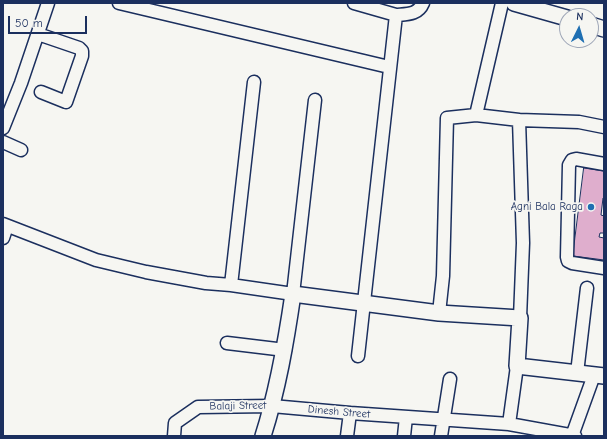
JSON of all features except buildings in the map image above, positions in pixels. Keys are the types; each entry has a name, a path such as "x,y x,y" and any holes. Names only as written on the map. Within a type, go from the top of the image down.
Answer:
{"street":[{"path":"119,3 390,67"},
{"path":"354,3 396,15 412,14 421,8 423,3"},
{"path":"476,115 502,3"},
{"path":"514,3 559,16"},
{"path":"3,128 38,34 43,5"},
{"path":"358,356 396,15"},
{"path":"38,34 79,48 82,51 66,102 41,92"},
{"path":"231,285 254,82"},
{"path":"263,436 272,406 285,350 293,294 315,100"},
{"path":"439,313 443,276 447,118 476,115 519,120 579,122 604,127"},
{"path":"509,424 517,366 523,243 519,120"},
{"path":"3,142 21,150"},
{"path":"604,164 576,159 572,160 569,165 567,257 568,261 572,263 604,268"},
{"path":"3,238 5,225 96,260 146,272 206,283 231,285 439,313 520,318"},
{"path":"577,374 587,288"},
{"path":"227,343 285,350"},
{"path":"517,366 577,374 599,375 573,436"},
{"path":"441,436 450,379"},
{"name":"Dinesh Street","path":"272,406 509,424 573,436"},
{"name":"Balaji Street","path":"174,436 174,423 198,407 272,406"},
{"path":"347,436 350,413"},
{"path":"404,436 406,417"}],"place":[{"name":"Agni Bala Raga","path":"591,207"}]}
